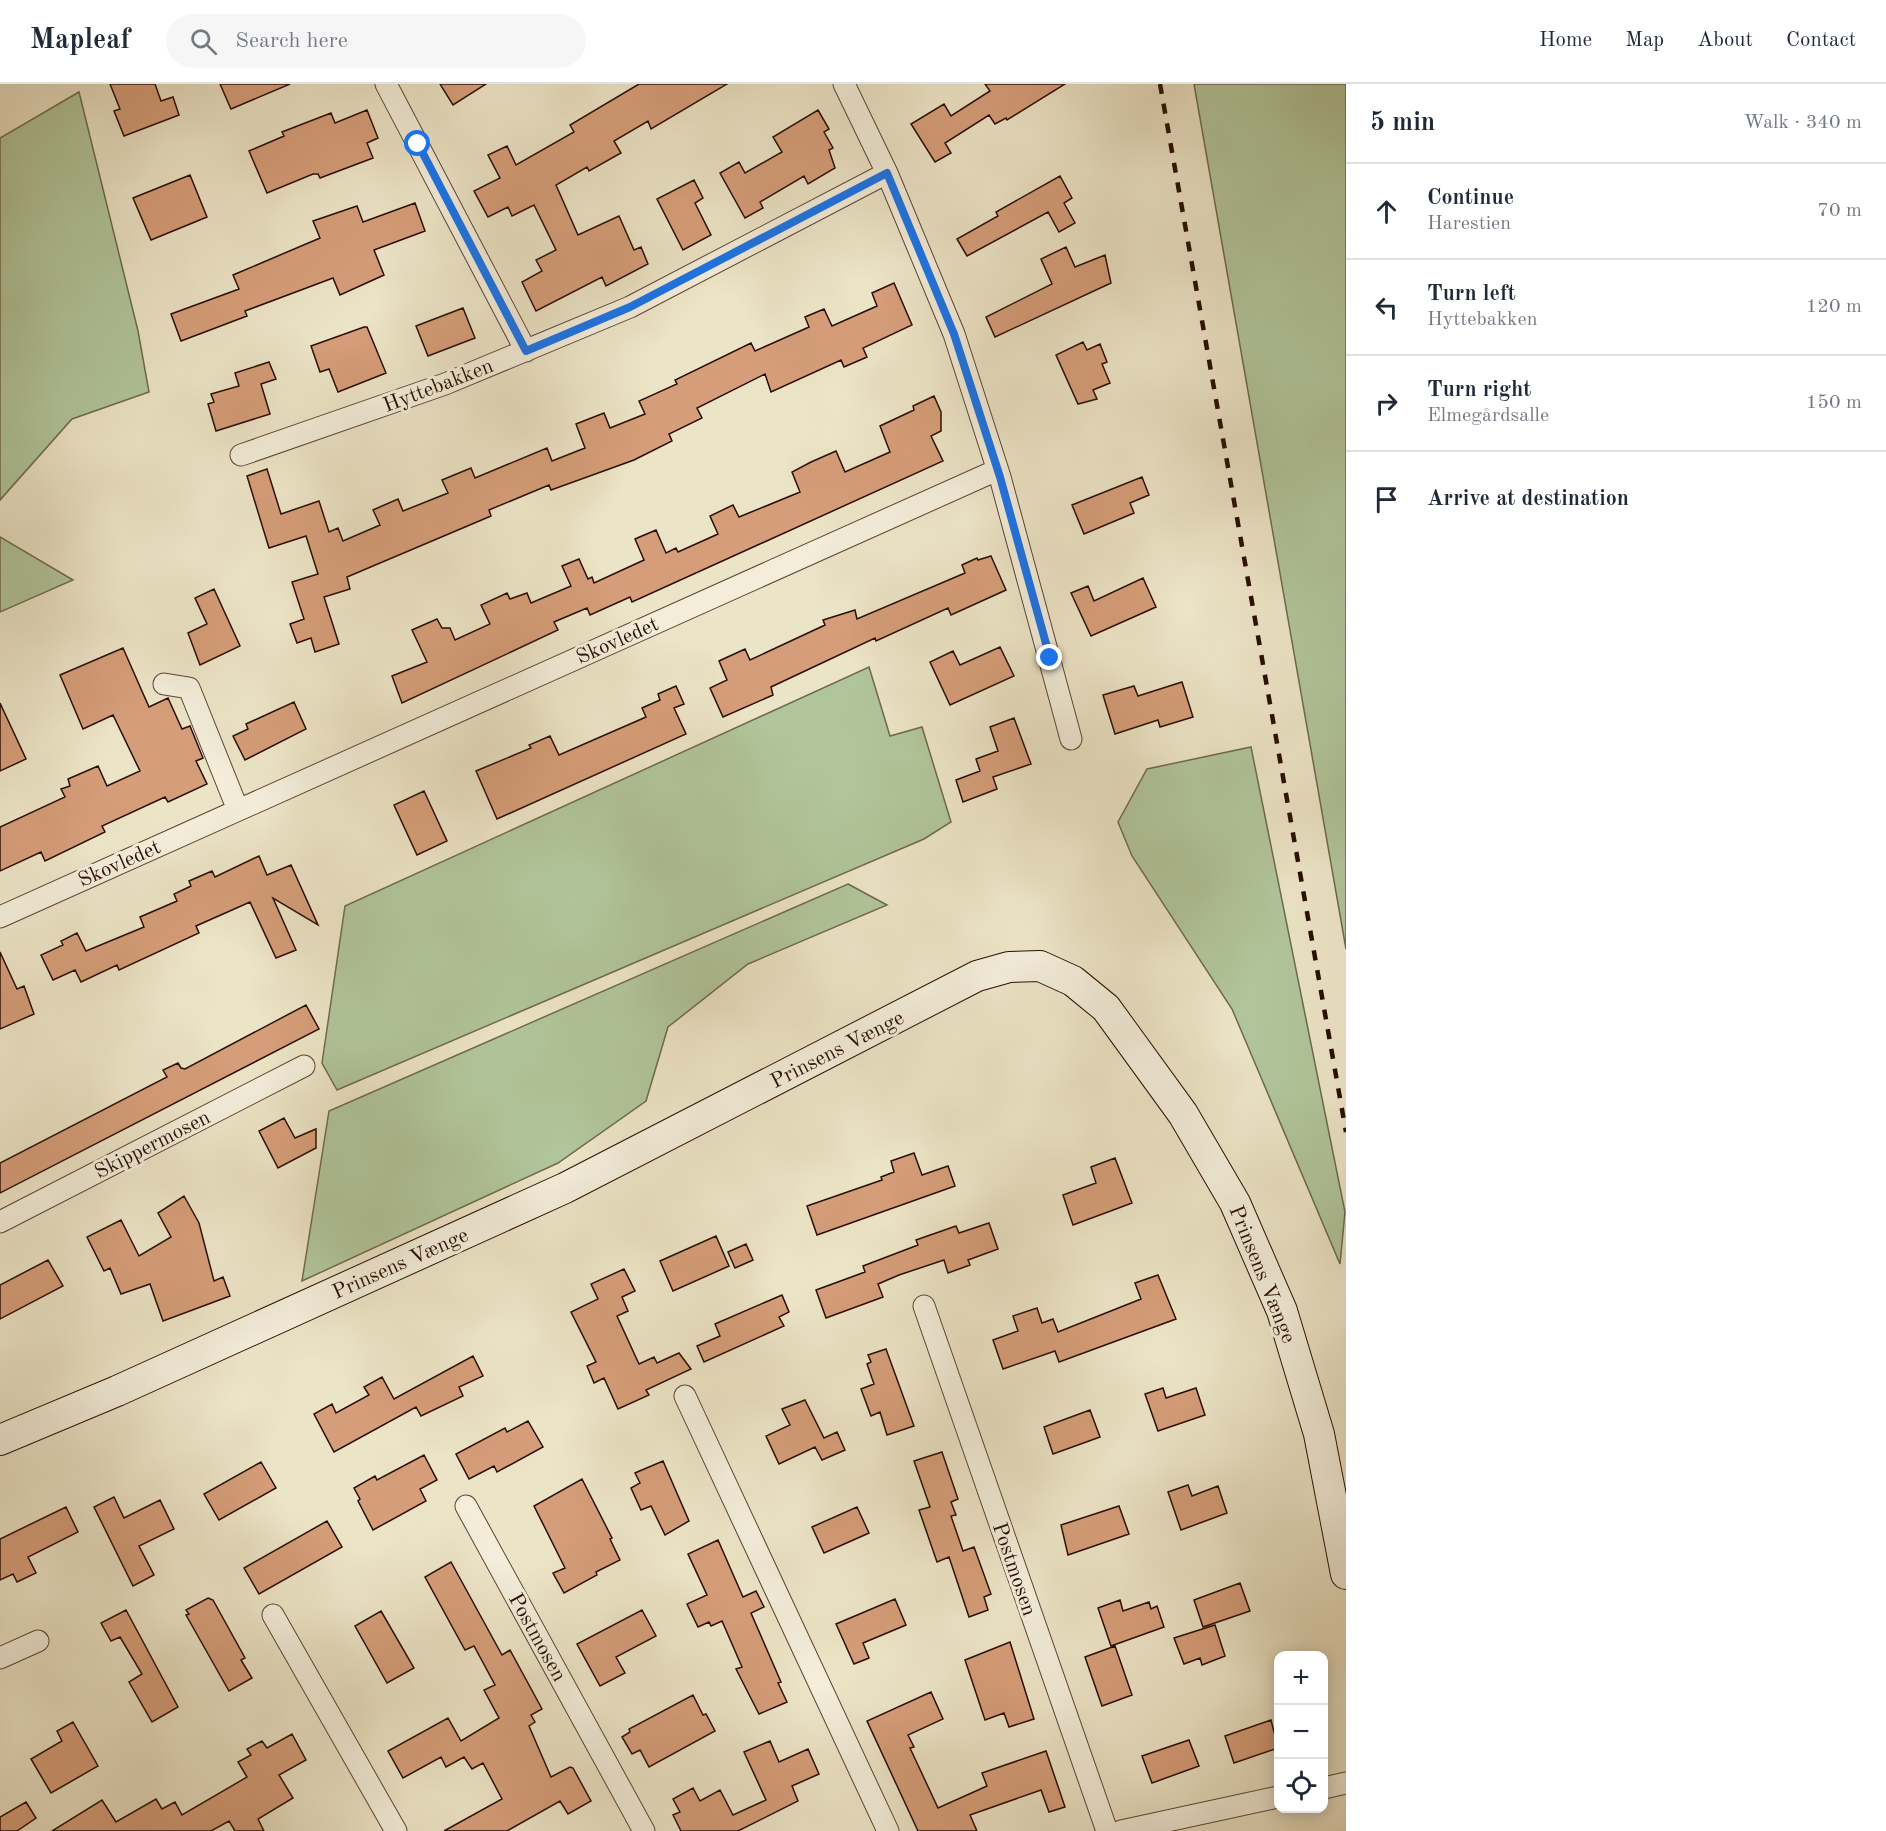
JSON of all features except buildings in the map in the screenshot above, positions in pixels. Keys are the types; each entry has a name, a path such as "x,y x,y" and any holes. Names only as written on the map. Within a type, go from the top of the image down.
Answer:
{"street":[{"path":"386,84 526,351"},
{"path":"844,84 887,173 954,334 997,470 1071,739"},
{"name":"Hyttebakken","path":"241,455 404,399 630,307 887,173"},
{"name":"Skovledet","path":"0,917 997,470"},
{"path":"164,684 189,688 238,810"},
{"name":"Prinsens Vænge","path":"0,1440 117,1391 566,1188 977,976 1009,967 1040,966 1073,981 1106,1008 1184,1114 1235,1203 1282,1311 1319,1434 1346,1574"},
{"name":"Skippermosen","path":"0,1222 304,1065"},
{"name":"Postmosen","path":"924,1306 1107,1831"},
{"path":"685,1396 888,1831"},
{"name":"Postmosen","path":"466,1506 644,1831"},
{"path":"273,1615 396,1831"},
{"path":"0,1658 38,1641"},
{"path":"1328,1787 1346,1784"},
{"path":"1121,1831 1274,1798"}],"green space":[{"path":"1194,84 1346,84 1346,949"},
{"path":"79,92 138,331 149,392 72,419 0,500 0,138"},
{"path":"0,537 73,580 0,612"},
{"path":"869,667 890,736 922,727 951,822 924,839 337,1090 322,1063 345,906"},
{"path":"1251,747 1345,1212 1340,1264 1232,1009 1132,856 1118,822 1147,769"},
{"path":"848,884 887,905 748,964 668,1027 646,1101 558,1163 302,1281 329,1111"}],"railway":[{"path":"1160,84 1346,1132"}],"route":[{"path":"418,144 526,351 630,307 887,173 954,334 1000,477 1050,658"}]}
